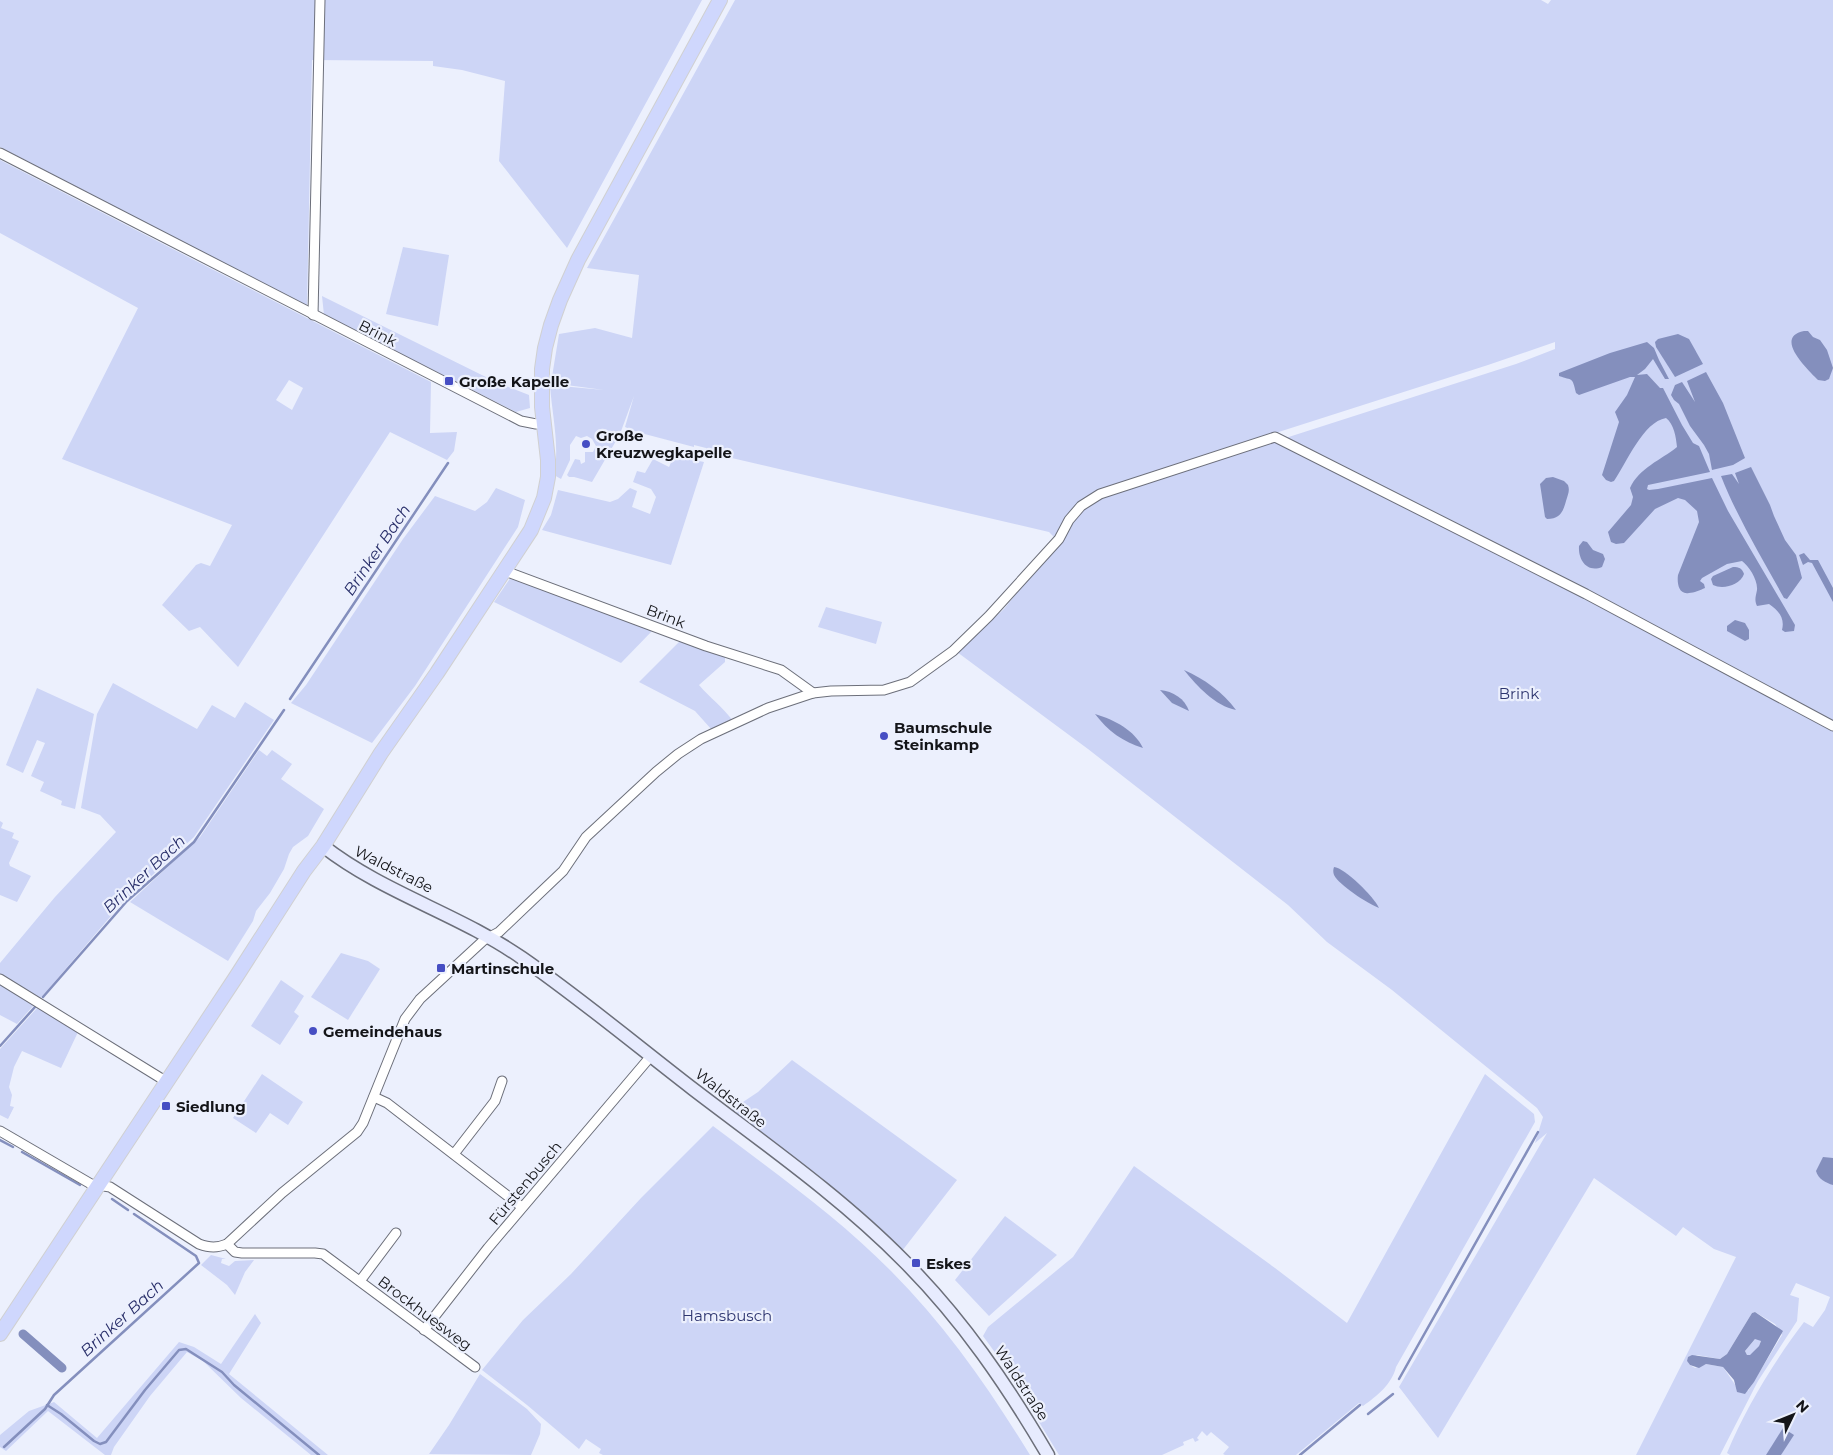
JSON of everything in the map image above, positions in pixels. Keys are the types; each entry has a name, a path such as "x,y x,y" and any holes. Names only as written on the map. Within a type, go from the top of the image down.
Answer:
{"main road":[{"path":"0,1334 304,871 323,846 381,754 531,530 544,498 549,468 544,423 542,369 551,325 560,300 590,239 720,0"}],"street":[{"path":"313,315 320,0"},
{"name":"Brink","path":"0,153 521,421 536,424 544,423"},
{"path":"227,1244 282,1193 354,1135 363,1122 374,1097 405,1019 415,1005 484,940 499,932 563,870 586,837 678,754 702,739 748,716 813,693 884,690 910,682 953,651 989,616 1059,539 1069,520 1081,506 1100,494 1275,437 1586,594 1833,726"},
{"name":"Brink","path":"505,571 723,652 781,670 813,693"},
{"name":"Waldstraße","path":"323,846 357,870 490,937 532,965 830,1196 903,1260 935,1294 971,1337 1006,1386 1048,1455"},
{"path":"0,979 167,1082"},
{"name":"Fürstenbusch","path":"424,1330 522,1207 651,1056"},
{"path":"454,1154 495,1100 502,1081"},
{"path":"374,1097 387,1103 522,1207"},
{"name":"Brockhuesweg","path":"0,1131 90,1184 110,1187 209,1248 227,1244 235,1252 242,1254 315,1252 323,1254 475,1367"},
{"name":"Brockhuesweg","path":"360,1281 396,1233"}],"green space":[{"path":"0,0 702,0 567,248 499,161 505,81 462,70 433,66 433,61 312,60 307,306 0,147"},
{"path":"735,0 1541,0 1548,4 1551,0 1833,0 1833,1455 1730,1455 1727,1453 1761,1385 1782,1352 1804,1322 1813,1327 1825,1310 1830,1297 1796,1283 1790,1295 1799,1298 1797,1321 1758,1381 1720,1455 1636,1455 1736,1257 1714,1249 1683,1227 1676,1236 1594,1178 1438,1438 1399,1387 1547,1133 1535,1143 1543,1117 1537,1108 1392,990 1327,942 1288,905 1088,749 957,652 1004,609 1079,515 1086,502 1516,364 1555,349 1555,342 1110,486 1090,495 1076,505 1054,537 1049,532 706,452 706,448 694,445 694,447 637,432 625,427 634,396 620,434 592,482 567,475 575,459 580,460 581,464 585,462 585,452 593,452 596,446 592,439 587,436 581,438 576,436 570,445 570,460 561,479 554,475 556,442 550,385 604,390 551,383 559,334 595,328 632,338 639,275 587,268","holes":["1755,1312 1775,1324 1782,1335 1748,1391 1736,1386 1723,1367 1706,1364 1695,1368 1687,1361 1697,1355 1720,1359 1727,1354 1752,1313"]},
{"path":"0,160 431,382 430,433 457,432 454,451 447,460 390,432 238,667 200,627 189,631 162,605 196,565 201,563 210,566 232,525 62,459 138,308 0,233","holes":["289,380 303,388 292,410 276,400"]},
{"path":"403,247 449,255 438,326 386,314"},
{"path":"322,296 496,382 529,395 530,408 516,412 324,315"},
{"path":"674,456 704,462 671,565 542,530 551,515 558,490 610,502 618,499 630,488 637,491 632,507 650,514 656,497 651,489 633,482 637,471 645,473 653,459 669,467"},
{"path":"496,488 525,500 518,527 415,686 372,743 291,703 306,685 403,539 435,496 475,511 487,502"},
{"path":"511,577 654,629 621,663 494,602"},
{"path":"826,607 882,622 876,644 818,627"},
{"path":"681,640 725,656 725,662 699,685 733,721 712,730 695,711 639,682"},
{"path":"113,683 197,729 212,705 235,718 245,702 274,720 194,837 122,903 40,999 0,975 0,963 55,897 116,832 100,815 81,808 97,714"},
{"path":"37,688 94,714 75,809 61,805 62,801 40,791 44,782 31,776 45,743 37,740 23,773 6,765"},
{"path":"259,750 267,756 272,750 292,764 281,779 324,809 308,836 293,847 284,869 270,893 256,911 253,921 228,961 130,902 200,837"},
{"path":"0,821 3,823 1,828 14,833 12,838 19,841 9,863 10,866 31,876 17,902 0,895"},
{"path":"341,953 368,961 380,969 348,1020 311,997"},
{"path":"281,980 304,996 294,1012 299,1016 280,1045 251,1026"},
{"path":"0,984 34,1005 17,1024 0,1015"},
{"path":"38,1007 78,1032 61,1068 22,1051 14,1067 9,1087 12,1095 10,1106 14,1107 8,1119 0,1115 0,1049"},
{"path":"792,1060 957,1180 902,1251 873,1222 731,1110 758,1092"},
{"path":"262,1074 303,1102 288,1125 270,1113 256,1133 233,1118"},
{"path":"1485,1074 1534,1114 1535,1122 1396,1367 1391,1379 1379,1394 1363,1406 1359,1403 1296,1455 1225,1455 1223,1454 1229,1447 1211,1432 1207,1436 1202,1431 1197,1438 1199,1440 1195,1442 1193,1438 1183,1442 1184,1445 1162,1455 1059,1455 1007,1369 983,1336 988,1327 1073,1257 1134,1166 1275,1268 1347,1323"},
{"name":"Hamsbusch","path":"713,1126 827,1214 871,1251 891,1271 949,1336 1030,1455 603,1455 599,1453 601,1449 586,1439 579,1449 482,1370 523,1320 571,1274 641,1198"},
{"path":"1005,1216 1057,1255 989,1316 955,1280"},
{"path":"211,1255 226,1259 222,1259 221,1263 229,1266 235,1261 254,1260 245,1272 235,1295 227,1285 201,1265"},
{"path":"255,1314 261,1323 229,1374 328,1455 311,1455 241,1398 203,1361 187,1352 150,1396 114,1447 111,1455 105,1455 48,1411 6,1451 0,1447 0,1435 29,1411 54,1402 97,1438 179,1342 194,1347 221,1364"},
{"path":"1756,1338 1761,1341 1759,1346 1750,1356 1747,1355 1745,1351"},
{"path":"480,1374 527,1409 541,1424 540,1434 531,1455 429,1454"}],"shaded area":[{"path":"1808,331 1813,337 1820,340 1827,350 1833,368 1829,379 1825,381 1818,380 1807,369 1792,347 1792,340 1795,334"},
{"path":"1678,334 1689,339 1703,364 1675,377 1656,347 1655,342 1658,339"},
{"path":"1647,342 1654,348 1669,379 1665,379 1653,359 1637,375 1647,374 1660,388 1663,388 1693,443 1699,446 1710,472 1648,485 1647,489 1658,489 1712,478 1728,511 1795,625 1794,631 1785,632 1782,630 1783,622 1780,615 1769,604 1757,606 1755,600 1757,586 1755,578 1742,561 1727,564 1702,578 1700,581 1704,584 1705,588 1691,593 1685,593 1680,590 1678,575 1699,522 1697,511 1685,500 1678,498 1655,509 1624,543 1616,544 1611,542 1608,532 1631,505 1633,497 1630,488 1634,481 1645,470 1677,447 1674,431 1666,418 1658,421 1650,427 1636,444 1614,481 1606,480 1602,475 1619,422 1615,412 1627,395 1635,377 1630,377 1579,395 1576,393 1571,380 1559,376 1559,373 1610,353"},
{"path":"1706,372 1723,403 1745,458 1733,465 1712,470 1709,454 1690,426 1679,404 1671,395 1675,385 1682,382 1695,402 1687,381"},
{"path":"1751,467 1785,540 1796,555 1802,578 1787,599 1784,598 1751,538 1721,476 1732,474 1739,484 1735,473"},
{"path":"1553,477 1564,481 1568,485 1569,491 1564,508 1560,514 1555,518 1547,519 1545,517 1540,484 1546,478"},
{"path":"1583,541 1587,542 1593,550 1603,554 1605,559 1602,567 1588,567 1582,560 1579,546"},
{"path":"1804,553 1810,560 1818,560 1833,588 1833,602 1812,563 1808,562 1803,565 1799,555"},
{"path":"1733,567 1740,568 1744,574 1739,581 1726,587 1713,585 1711,579 1713,576"},
{"path":"1735,620 1745,623 1749,630 1749,639 1745,641 1727,631 1727,626"},
{"path":"1184,670 1213,687 1236,710 1214,700"},
{"path":"1160,690 1178,696 1185,703 1189,711 1172,703"},
{"path":"1095,714 1123,726 1135,736 1143,748 1129,743 1116,735"},
{"path":"1334,867 1345,872 1359,884 1379,908 1342,884 1334,875"},
{"path":"1823,1157 1833,1158 1833,1185 1823,1180 1816,1171"},
{"path":"1755,1312 1783,1331 1754,1382 1745,1394 1737,1392 1734,1380 1723,1367 1706,1364 1699,1368 1690,1365 1687,1361 1688,1357 1692,1355 1720,1359 1727,1354 1752,1313","holes":["1755,1339 1761,1341 1759,1346 1750,1355 1747,1355 1745,1351"]},
{"path":"1783,1428 1794,1435 1781,1455 1766,1455"}],"waterway":[{"name":"Brinker Bach","path":"290,699 448,463"},
{"name":"Brinker Bach","path":"43,997 127,901 194,842 284,710"},
{"name":"Brinker Bach","path":"0,1046 35,1007"},
{"path":"1399,1379 1538,1132"},
{"name":"Brinker Bach","path":"0,1140 13,1147"},
{"name":"Brinker Bach","path":"22,1152 80,1185"},
{"name":"Brinker Bach","path":"112,1199 128,1210"},
{"name":"Brinker Bach","path":"4,1447 45,1409 54,1395 199,1263 196,1256 134,1214"},
{"path":"23,1334 62,1368"},
{"path":"47,1405 94,1441 100,1444 106,1442 145,1390 179,1350 186,1349 222,1372 234,1385 319,1455"},
{"path":"1368,1414 1393,1394"},
{"path":"1300,1455 1360,1405"}],"place":[{"name":"Große Kapelle","path":"449,381"},
{"name":"Große Kreuzwegkapelle","path":"586,444"},
{"name":"Baumschule Steinkamp","path":"884,736"},
{"name":"Martinschule","path":"441,968"},
{"name":"Gemeindehaus","path":"313,1031"},
{"name":"Siedlung","path":"166,1106"},
{"name":"Eskes","path":"916,1263"}]}
